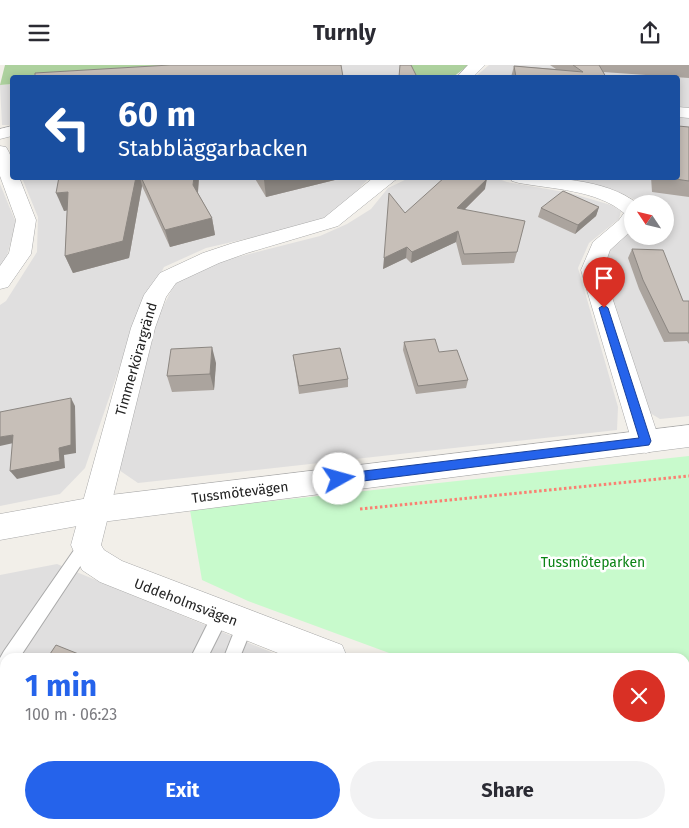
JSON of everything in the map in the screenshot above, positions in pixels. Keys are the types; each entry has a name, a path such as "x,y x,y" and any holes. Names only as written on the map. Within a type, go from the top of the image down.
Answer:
{"street":[{"path":"466,75 477,65"},
{"path":"0,151 10,178"},
{"path":"0,282 20,254 26,220 11,180"},
{"name":"Timmerkörargränd","path":"94,509 144,328 155,295 168,277 211,258 240,248 331,222 384,180"},
{"path":"532,180 609,196 624,202"},
{"path":"624,227 600,247 592,270 646,441"},
{"name":"Tussmötevägen","path":"0,527 94,509 689,437"},
{"path":"86,545 95,518 94,509"},
{"name":"Uddeholmsvägen","path":"86,545 93,560 110,572 320,653"}],"lane":[{"path":"13,653 86,545"},
{"path":"204,653 233,620"},
{"path":"232,653 233,620"}],"path":[{"path":"358,509 689,476"}],"shaded area":[{"path":"253,65 405,65 413,75 110,75"},
{"path":"489,65 689,65 689,108 680,107 680,75 477,75"},
{"path":"10,84 10,125 2,125 0,85"},
{"path":"680,116 689,117 689,416 660,419 645,410 602,271 607,252 624,237 624,245 674,245 674,195 625,195 612,189 557,180 680,180"},
{"path":"23,180 367,180 338,211 311,224 206,248 164,267 133,328 85,468 60,494 0,506 0,305 6,301 37,252 38,217"},
{"path":"405,180 502,180 570,193 611,205 621,211 619,219 589,243 578,268 618,407 617,430 138,483 116,468 154,325 176,281 214,263 320,236 347,224 371,209 388,188"},
{"path":"0,184 16,223 6,259 0,266"},
{"path":"57,564 273,653 0,653 0,575"}],"green space":[{"path":"5,65 253,65 110,75 10,75 10,84 0,85"},
{"path":"405,65 469,65 456,75 414,75"},
{"name":"Tussmöteparken","path":"689,456 689,653 389,653 248,601 202,580 190,510"}],"building":[{"path":"170,65 341,65 343,75 35,75 35,73"},
{"path":"400,65 411,65 416,75 399,75"},
{"path":"573,65 599,65 605,75 516,75 514,66 583,72"},
{"path":"680,126 689,127 689,181 680,180"},
{"path":"58,180 135,180 123,241 65,256 68,192 56,193"},
{"path":"142,180 194,180 193,185 212,218 165,230"},
{"path":"442,180 486,180 457,208 525,221 517,252 464,254 458,231 412,252 407,247 384,258 389,193 405,213"},
{"path":"563,191 599,207 578,225 541,208"},
{"path":"632,249 663,250 683,301 689,301 689,333 669,333 643,280"},
{"path":"435,339 439,352 457,350 468,380 418,386 404,342"},
{"path":"212,347 210,374 167,376 171,349"},
{"path":"340,348 348,379 299,386 293,355"},
{"path":"71,398 71,445 59,448 60,461 10,471 13,435 0,437 0,412"},
{"path":"56,645 76,653 51,653"}],"route":[{"path":"339,479 646,441 604,308"}]}
